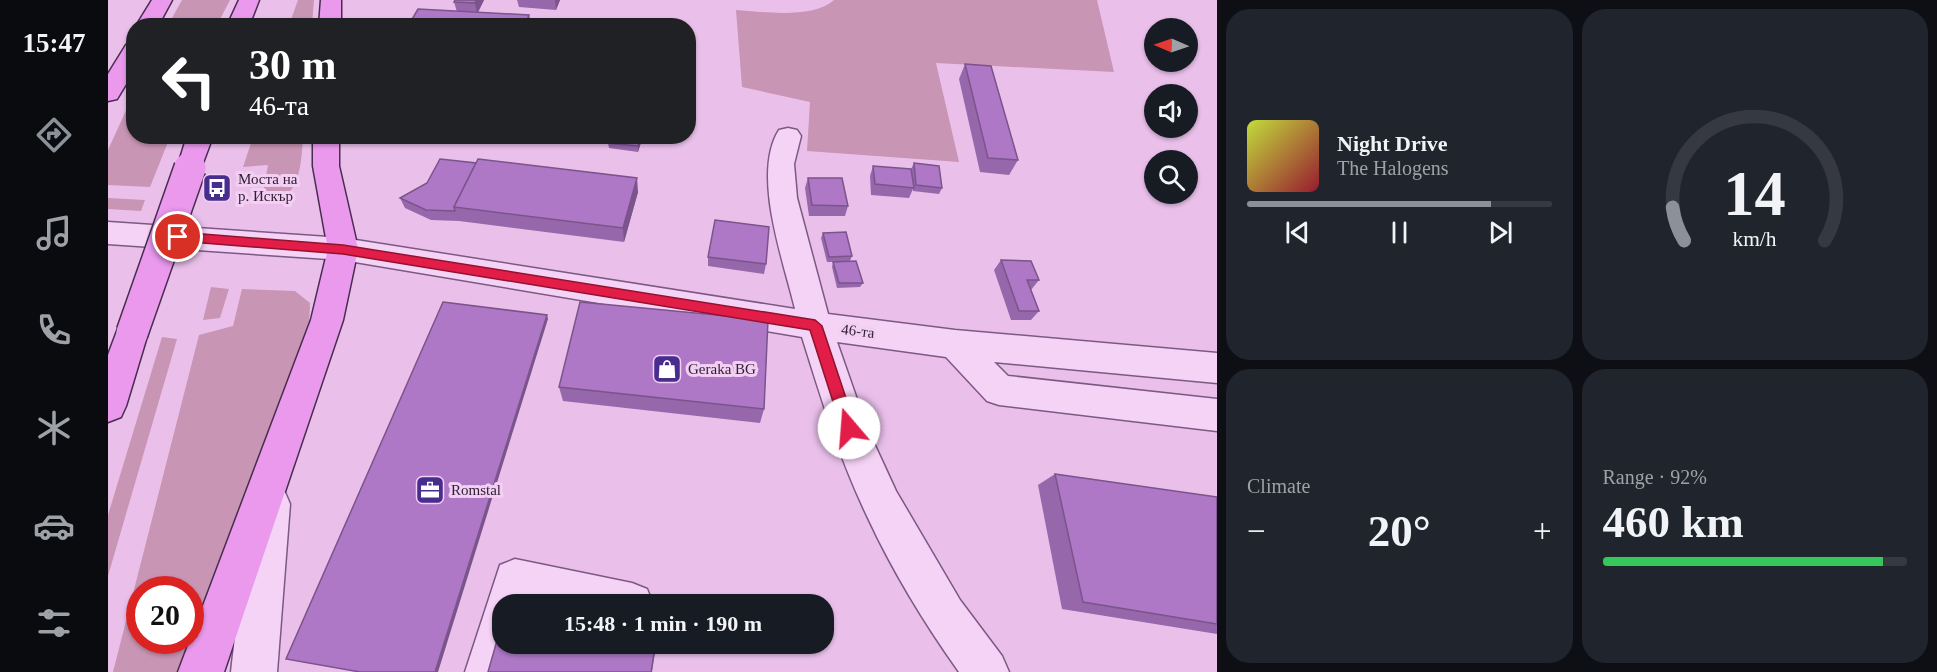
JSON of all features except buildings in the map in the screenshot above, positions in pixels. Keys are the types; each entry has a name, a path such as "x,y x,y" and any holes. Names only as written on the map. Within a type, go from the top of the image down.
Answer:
{"main road":[{"path":"152,18 162,0"},
{"path":"241,18 249,0"},
{"path":"330,18 331,0"},
{"path":"108,94 126,64"},
{"path":"108,406 197,144"},
{"path":"201,672 327,320 343,249 326,166 326,144"}],"street":[{"path":"788,136 781,164 783,198 815,326 849,428 882,505 945,615 986,672"},
{"name":"46-та","path":"108,233 343,249 815,326 955,344 1217,368"},
{"path":"955,344 999,390 1217,415"},
{"path":"254,672 274,463"},
{"path":"511,594 515,580 583,594"},
{"path":"488,672 493,654"}],"shaded area":[{"path":"182,0 230,0 221,18 172,18"},
{"path":"298,0 314,0 313,18 292,18"},
{"path":"834,0 1097,0 1114,72 936,63 959,162 807,151 810,102 742,87 736,10 774,13 801,12 825,6"},
{"path":"126,110 126,144 167,144 150,187 108,185 108,150"},
{"path":"251,144 303,144 299,171 293,188 281,197 262,198 268,165 243,167"},
{"path":"108,198 145,200 141,211 108,209"},
{"path":"211,287 229,289 220,318 203,320"},
{"path":"242,289 295,291 310,303 309,325 204,607 204,576 137,576 199,335 233,326"},
{"path":"162,337 177,339 108,576 108,515"},
{"path":"126,621 126,654 187,654 180,672 113,672"}],"place":[{"name":"Моста на р. Искър","path":"217,188"},
{"name":"Geraka BG","path":"667,369"},
{"name":"Romstal","path":"430,490"}],"route":[{"path":"178,237 343,249 815,326 849,428"}]}
